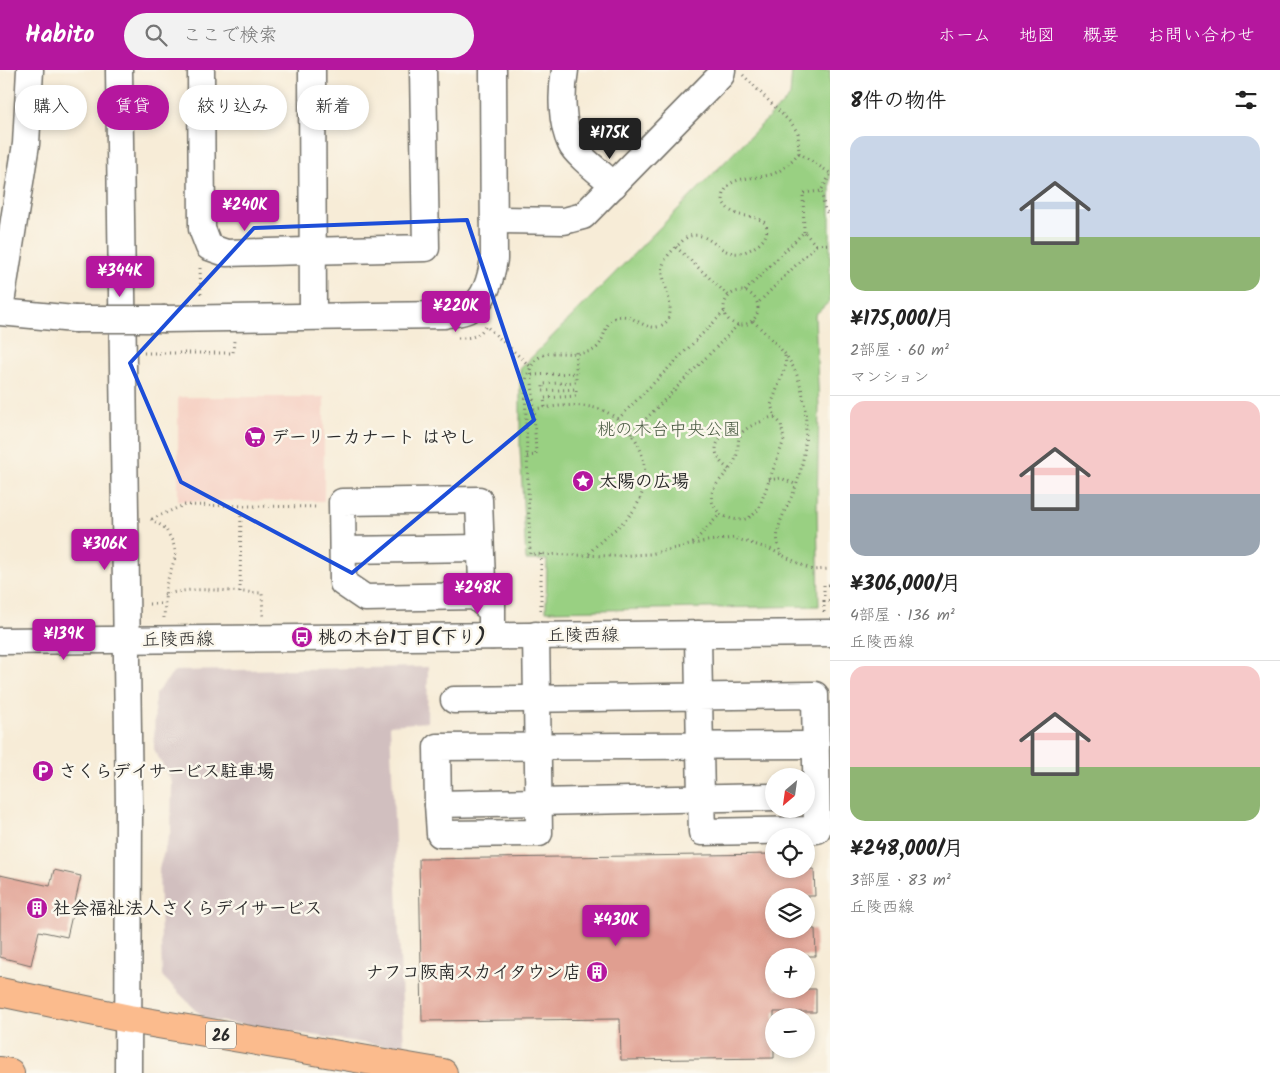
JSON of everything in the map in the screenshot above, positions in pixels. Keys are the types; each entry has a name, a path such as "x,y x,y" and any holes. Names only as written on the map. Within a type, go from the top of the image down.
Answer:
{"highway":[{"name":"26","path":"0,992 129,1019 443,1073"},
{"path":"0,1071 10,1073"}],"street":[{"path":"30,70 26,144 9,200 0,310 74,319 444,315 468,310 482,298 490,279 494,259 493,70"},
{"path":"119,70 127,639 128,1073"},
{"path":"201,70 202,229 209,246 226,253 426,248 423,70"},
{"path":"312,70 313,316"},
{"path":"565,70 563,83 564,120 571,146 614,185"},
{"path":"494,220 564,221 583,216 720,76 722,70"},
{"path":"479,500 482,582 492,596 492,624 475,596 364,598 343,582 342,502 479,500"},
{"path":"342,550 480,548"},
{"name":"丘陵西線","path":"0,641 165,639 492,624 538,635 830,633"},
{"path":"698,634 702,832 817,830 815,818"},
{"path":"538,635 536,699 537,747 538,802 539,833 440,834 436,747 537,747 816,745"},
{"path":"454,700 815,695 816,745 814,768"},
{"path":"538,802 765,797"}],"path":[{"path":"738,70 792,124 798,133 799,153 790,163 774,173 737,179 728,185 723,193 723,202 735,215 760,219 766,224 768,232 763,241 750,250 736,254 722,250 708,240 697,236 689,236 676,247 663,265 662,274 670,301 668,319 662,326 653,327 640,324 630,317 616,317 608,323 596,348 589,352 552,352 545,354 531,367 525,384 530,554 587,556 650,554 707,541 734,538 770,549 812,570 830,569"},
{"path":"799,153 830,174 821,192 825,210 830,216"},
{"path":"821,192 802,193 804,232 816,244 830,244"},
{"path":"745,291 754,296 758,303 758,313 752,321 744,325 738,325 727,318 724,311 724,305 729,296 733,293 745,291 804,232"},
{"path":"758,303 816,244"},
{"path":"201,302 200,257 209,246"},
{"path":"676,247 729,296"},
{"path":"618,419 724,311"},
{"path":"752,321 785,355 798,379 806,423 803,464 797,485 778,532 778,548 783,555"},
{"path":"632,433 738,325"},
{"path":"124,353 233,353 234,341"},
{"path":"545,407 544,398 576,396 576,389 543,391 543,384 576,382 576,352"},
{"path":"775,417 753,424 739,436 737,453 729,469 715,483 712,502 720,514 737,520 748,520 754,516 759,508 784,440 781,424 775,417 771,405 786,365 785,355"},
{"path":"527,456 536,456 531,367"},
{"path":"532,375 576,374"},
{"path":"534,409 586,406 600,409 618,419 632,433 642,452 646,474 639,503 631,515 608,533 587,556"},
{"path":"729,469 719,461 715,454 716,447 725,435 739,436"},
{"path":"768,480 781,478 797,485"},
{"path":"152,519 184,505 323,507"},
{"path":"240,592 241,507"},
{"path":"691,544 706,531 720,514"},
{"path":"125,515 152,519 164,528 173,542 176,555 164,595 165,639"},
{"path":"538,635 540,554"},
{"path":"824,601 824,585 830,585"},
{"path":"164,595 185,590 206,589 262,593"}],"highlighted area":[{"path":"467,220 534,420 352,573 181,482 130,363 254,228"}],"shaded area":[{"path":"178,397 324,397 324,501 178,501"},
{"path":"428,667 427,722 390,725 404,1049 205,1019 162,976 159,868 171,830 172,782 154,749 155,694 175,671"}],"green space":[{"name":"桃の木台中央公園","path":"792,70 830,70 830,301 815,315 819,408 817,509 819,606 546,611 547,560 526,560 520,448 520,369 790,96"}],"building":[{"name":"ナフコ阪南スカイタウン店","path":"765,854 765,878 814,878 815,888 765,888 765,938 815,938 815,929 816,956 815,948 765,948 765,998 815,998 816,989 816,1012 815,1008 765,1008 765,1058 774,1058 621,1060 620,1019 422,1021 419,859"},
{"name":"社会福祉法人さくらデイサービス","path":"54,870 81,876 67,937 39,931 31,965 0,957 0,875 50,886"}],"place":[{"name":"デーリーカナート はやし","path":"255,437"},
{"name":"太陽の広場","path":"583,481"},
{"name":"桃の木台1丁目(下り)","path":"302,637"},
{"name":"さくらデイサービス駐車場","path":"43,771"},
{"name":"社会福祉法人さくらデイサービス","path":"37,908"},
{"name":"ナフコ阪南スカイタウン店","path":"597,972"}]}
